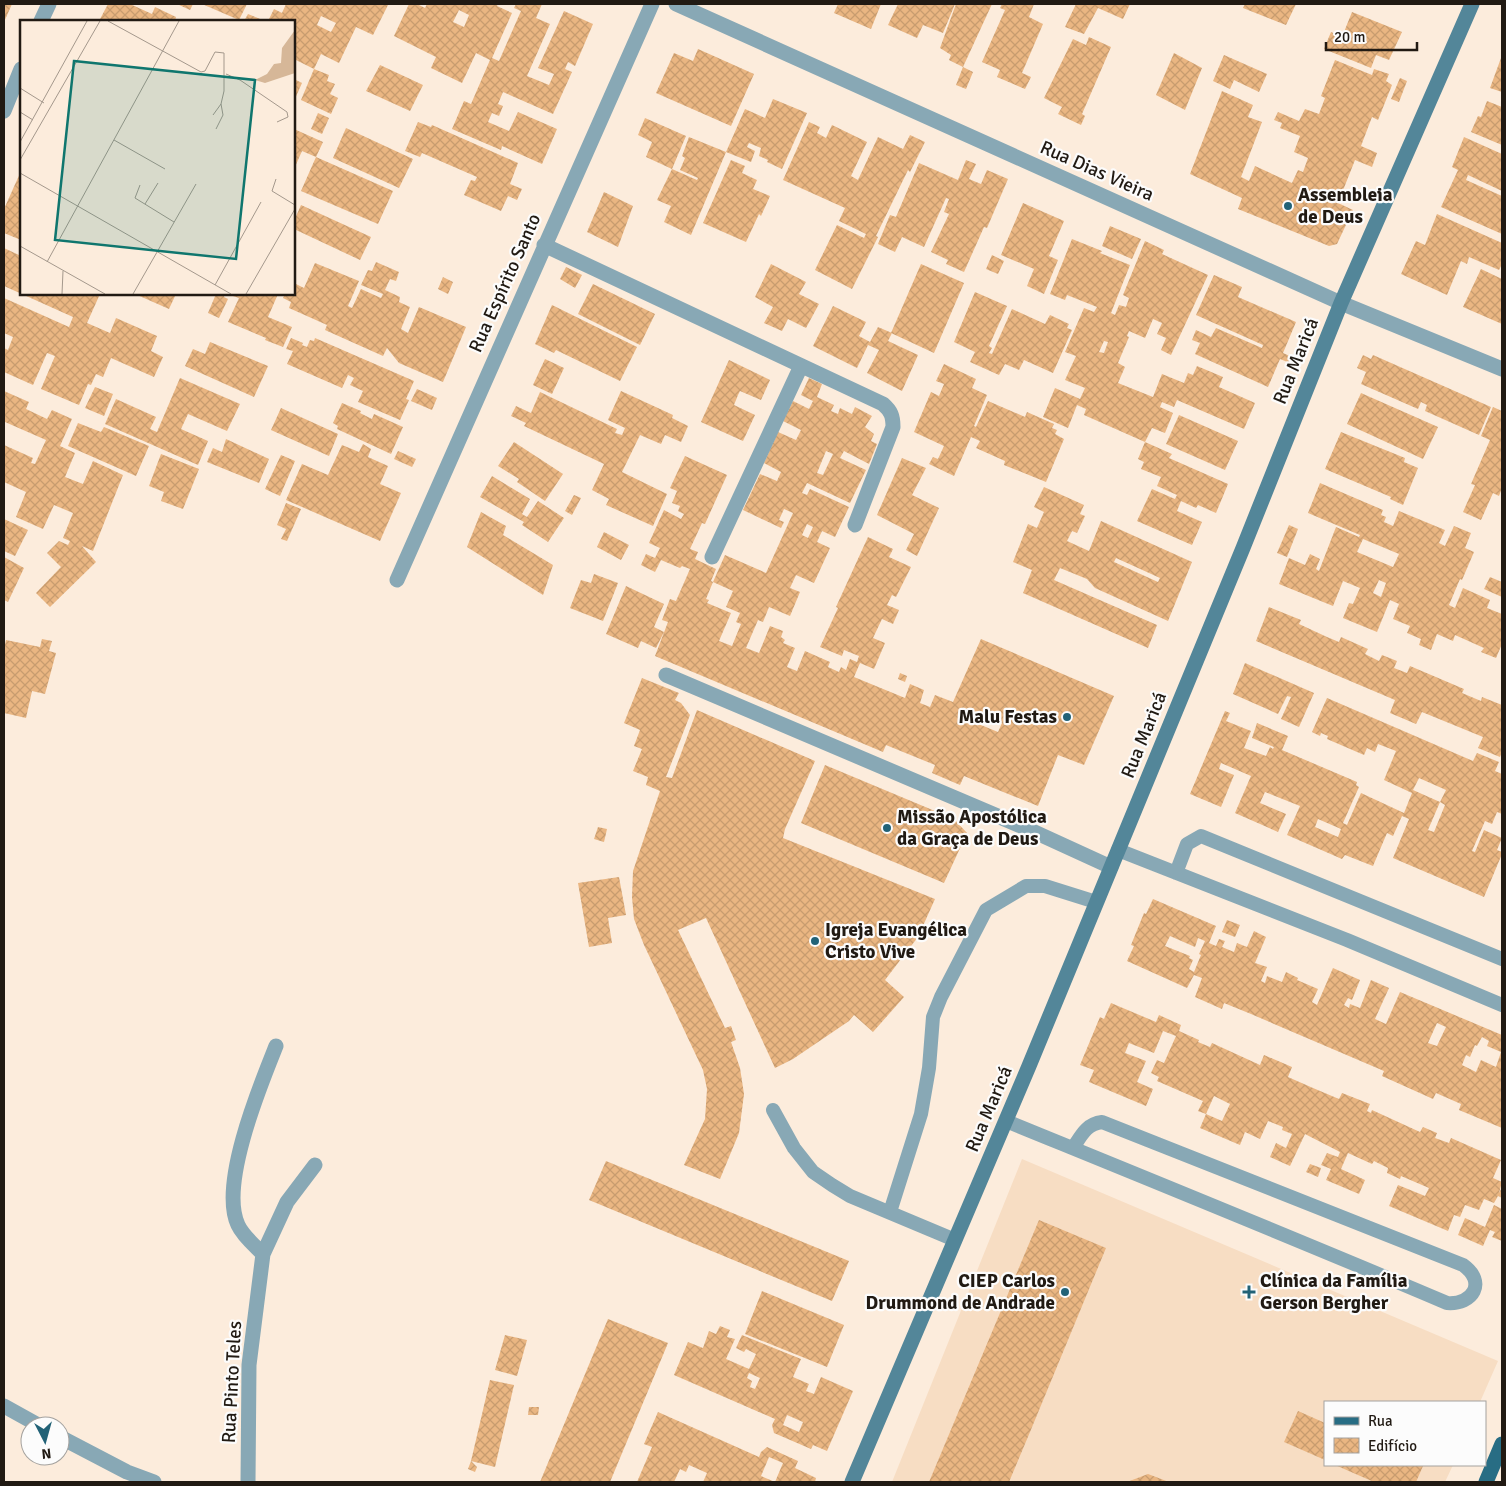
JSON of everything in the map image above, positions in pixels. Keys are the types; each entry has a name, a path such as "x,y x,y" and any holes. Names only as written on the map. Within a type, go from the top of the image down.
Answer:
{"main road":[{"path":"1486,1482 1502,1444"}],"street":[{"path":"41,20 49,4"},
{"name":"Rua Espírito Santo","path":"397,580 652,4"},
{"name":"Rua Dias Vieira","path":"676,4 1341,303 1502,369"},
{"name":"Rua Maricá","path":"852,1482 1006,1121 1243,548 1341,303 1472,4"},
{"path":"4,111 20,71"},
{"path":"544,245 883,404 890,410 893,418 892,427 855,525"},
{"path":"712,557 801,366"},
{"path":"666,675 1028,829 1111,867"},
{"path":"263,1254 246,1238 238,1224 234,1210 235,1173 251,1111 276,1046"},
{"name":"Rua Pinto Teles","path":"248,1482 249,1365 263,1254 287,1202 315,1165"},
{"path":"4,1406 22,1416"},
{"path":"70,1442 127,1472 154,1482"}],"lane":[{"path":"1176,873 1187,844 1201,836 1502,959"},
{"path":"1118,850 1347,940 1502,1005"},
{"path":"890,1212 921,1114 929,1068 934,1017 941,997 986,910 1026,886 1045,886 1096,902"},
{"path":"773,1110 794,1148 813,1172 850,1196 955,1240"},
{"path":"1006,1121 1447,1303 1462,1302 1470,1298 1475,1290 1474,1275 1463,1265 1102,1122 1091,1125 1086,1129 1073,1148"}],"shaded area":[{"name":"CIEP Carlos Drummond de Andrade","path":"1022,1159 1498,1361 1480,1401 1324,1401 1324,1466 1453,1466 1445,1482 892,1482"}],"building":[{"path":"4,4 12,4 4,22"},
{"path":"108,4 130,4 152,14 155,7 176,17 175,20 100,20"},
{"path":"177,4 193,4 190,10"},
{"path":"202,4 247,4 239,20"},
{"path":"286,4 388,5 373,35 356,27 339,63 321,54 314,69 295,60 295,20 268,20 274,9 282,13","holes":["321,16 336,23 331,32 317,25"]},
{"path":"409,4 417,4 425,8 427,4 498,4 497,6 512,13 492,58 499,61 521,11 514,8 516,4 542,4 536,18 550,24 527,76 549,85 554,74 538,68 564,11 593,24 575,66 568,62 565,69 572,72 553,114 503,92 498,104 503,106 499,116 492,113 488,122 509,131 518,112 557,129 542,164 502,146 501,150 452,129 464,101 471,104 490,60 476,53 462,83 431,68 436,57 394,36","holes":["459,10 469,15 464,27 453,22"]},
{"path":"838,4 881,4 871,29 834,13"},
{"path":"898,4 955,4 943,33 923,25 917,38 888,25"},
{"path":"956,4 992,4 963,67 949,60 951,55 940,48"},
{"path":"1002,4 1034,4 1029,17 1043,24 1022,73 1031,77 1025,89 997,77 1000,70 982,62 1005,10 1000,8"},
{"path":"1076,4 1130,4 1123,19 1098,8 1084,34 1065,27"},
{"path":"1245,4 1296,4 1286,25 1243,8"},
{"path":"1352,12 1402,32 1389,60 1376,55 1371,68 1324,49 1331,32 1342,37"},
{"path":"248,14 263,20 245,20"},
{"path":"1089,37 1111,47 1082,114 1085,116 1081,125 1058,114 1062,107 1044,98 1073,39 1086,45"},
{"path":"698,49 754,74 731,126 656,93 674,53 693,61"},
{"path":"1174,53 1202,68 1185,110 1156,95"},
{"path":"1224,55 1267,74 1259,92 1234,80 1230,89 1213,81"},
{"path":"1502,59 1502,92 1490,88"},
{"path":"1335,60 1372,75 1374,69 1389,74 1386,81 1392,85 1378,120 1372,117 1361,146 1377,153 1372,167 1355,160 1338,203 1353,210 1337,244 1329,246 1238,209 1242,198 1190,174 1222,91 1253,105 1248,117 1262,122 1241,177 1249,181 1255,166 1292,183 1298,170 1303,172 1308,158 1294,152 1300,136 1280,128 1282,123 1274,120 1278,112 1299,121 1305,109 1319,114 1325,98 1321,96"},
{"path":"380,65 423,85 410,111 366,91"},
{"path":"963,67 973,72 966,89 956,85"},
{"path":"314,69 329,75 327,81 335,84 330,94 338,98 331,114 301,100"},
{"path":"1400,78 1407,81 1399,102 1391,99"},
{"path":"295,80 302,83 295,99"},
{"path":"773,99 807,113 782,169 759,156 761,148 749,143 747,147 755,151 751,162 726,152 745,109 765,118"},
{"path":"1487,101 1502,107 1502,145 1471,132 1478,116 1481,117"},
{"path":"318,113 329,118 322,134 311,129"},
{"path":"645,118 686,136 672,169 646,157 652,142 638,135"},
{"path":"418,122 431,127 432,125 518,163 510,184 522,189 517,200 508,196 501,211 464,195 471,180 475,181 477,177 422,153 420,157 405,151"},
{"path":"809,122 820,127 817,133 826,138 832,125 867,142 851,176 858,180 878,137 903,149 910,135 925,142 910,172 908,170 852,289 815,270 837,225 864,238 866,234 839,221 845,208 783,180"},
{"path":"346,128 413,159 399,188 333,158"},
{"path":"295,129 323,142 316,157 302,151 295,167"},
{"path":"689,137 726,152 691,235 664,222 671,206 657,200 672,169 697,180 698,178 680,170 685,158 682,156"},
{"path":"1464,137 1502,154 1502,191 1468,175 1466,180 1502,196 1502,234 1441,207 1458,170 1452,167"},
{"path":"316,157 393,191 378,224 301,191"},
{"path":"731,160 745,166 742,173 757,180 753,189 770,196 746,242 703,223"},
{"path":"966,160 976,164 969,179 981,184 987,170 1008,179 987,228 984,227 964,272 946,264 948,260 931,252 949,214 944,212 949,199 946,198 924,247 902,237 895,252 878,244 890,215 896,217 919,163 958,180"},
{"path":"20,173 20,240 4,233 4,209"},
{"path":"604,192 633,206 618,247 587,232"},
{"path":"1023,203 1064,221 1049,256 1058,260 1044,294 1027,286 1034,269 1001,255"},
{"path":"301,205 371,237 360,260 295,229 295,219"},
{"path":"1437,214 1502,243 1502,264 1499,270 1469,257 1467,264 1461,261 1447,295 1401,274 1416,241 1425,245"},
{"path":"1110,226 1141,239 1132,259 1102,246"},
{"path":"1072,239 1130,265 1111,313 1115,315 1119,305 1126,307 1129,298 1123,295 1145,241 1164,250 1162,254 1208,275 1171,355 1161,350 1166,338 1157,334 1162,323 1153,319 1145,338 1129,331 1127,336 1129,337 1118,363 1125,367 1118,383 1153,397 1162,374 1184,383 1188,373 1193,375 1197,366 1223,377 1219,387 1255,403 1244,429 1177,400 1174,407 1162,402 1160,407 1173,413 1165,433 1152,428 1145,442 1084,415 1086,409 1077,405 1068,428 1043,417 1055,388 1080,399 1085,388 1065,380 1076,356 1065,352 1084,308 1094,312 1097,307 1067,295 1065,300 1050,294","holes":["1104,341 1108,342 1104,353 1099,352"]},
{"path":"4,248 20,256 20,294 4,286"},
{"path":"992,255 1004,261 998,274 986,269"},
{"path":"376,262 399,272 396,281 390,279 385,290 400,297 399,302 410,307 401,329 408,333 419,307 466,327 443,382 399,363 387,348 383,356 325,330 327,325 289,308 291,302 283,298 284,295 295,295 295,284 304,288 315,263 359,281 348,306 352,308 361,289 381,298 383,294 361,285 368,270 372,271"},
{"path":"771,264 806,282 799,294 819,304 806,328 788,319 782,331 764,323 773,307 755,297"},
{"path":"921,264 964,283 934,353 891,333"},
{"path":"566,267 582,275 575,288 560,279"},
{"path":"1481,269 1502,279 1502,324 1463,307"},
{"path":"1214,275 1242,287 1238,297 1296,322 1283,353 1292,357 1290,363 1280,359 1268,387 1195,354 1200,343 1192,340 1196,330 1211,337 1216,328 1262,348 1263,345 1196,315"},
{"path":"443,277 453,282 448,294 438,289"},
{"path":"593,284 655,314 640,345 578,314"},
{"path":"975,292 1007,306 989,346 992,348 989,353 992,354 1012,309 1045,324 1050,315 1069,324 1067,328 1072,330 1053,373 1024,360 1019,370 1005,364 999,375 970,362 975,352 954,342"},
{"path":"24,295 100,295 87,323 110,333 116,318 157,336 151,351 163,357 154,377 111,358 103,377 96,374 91,385 88,384 79,405 41,389 55,356 47,353 33,385 4,372 4,348 8,350 13,337 4,333 4,298 69,327 73,317"},
{"path":"137,295 176,295 169,309"},
{"path":"216,295 225,295 224,297 228,299 219,318 208,313"},
{"path":"230,295 278,295 268,317 292,327 283,347 228,322 239,298"},
{"path":"552,305 637,347 620,381 556,350 554,353 535,344"},
{"path":"833,306 866,322 859,336 870,342 878,327 892,333 888,341 918,355 902,391 867,373 879,350 868,345 857,368 813,346"},
{"path":"291,338 303,343 302,345 307,347 310,340 314,341 315,338 414,381 406,399 409,400 400,420 358,402 363,391 350,385 354,378 348,375 342,388 287,364 293,351 286,349"},
{"path":"210,342 268,366 254,397 185,366 193,349 205,354"},
{"path":"1363,355 1371,359 1373,355 1491,407 1479,435 1425,411 1427,405 1421,402 1418,409 1361,384 1366,372 1357,368"},
{"path":"545,359 564,368 552,394 533,385"},
{"path":"729,360 770,380 761,400 740,391 738,395 734,405 755,415 743,441 701,422"},
{"path":"944,364 976,379 972,388 987,395 974,426 976,427 988,401 1025,417 1027,412 1054,424 1052,428 1057,430 1055,434 1064,439 1046,482 1004,465 1005,461 976,448 980,441 971,437 954,476 929,464 933,457 938,459 944,446 914,432 931,392 939,396 944,384 936,381"},
{"path":"180,378 240,404 227,431 188,414 181,429 208,441 198,465 105,424 116,399 156,417 150,429 157,432"},
{"path":"809,378 822,384 817,397 834,405 831,411 838,414 840,408 852,414 855,407 872,416 865,427 874,434 871,441 877,444 869,464 844,451 840,458 866,470 850,503 807,483 802,493 807,495 810,489 849,507 835,537 822,531 817,542 830,548 814,583 796,575 790,588 800,592 790,616 769,607 763,622 758,620 746,648 759,653 770,626 783,631 781,637 785,640 783,643 795,648 787,667 797,671 805,651 830,662 828,667 839,672 841,667 846,670 850,659 857,662 859,656 844,650 842,656 820,647 868,537 893,549 889,557 911,567 896,597 892,595 887,605 899,610 893,624 882,619 873,638 885,643 874,669 860,663 854,677 905,698 910,684 924,690 920,703 930,707 935,695 953,702 981,639 1114,696 1084,765 1058,755 1038,806 964,776 960,785 932,773 935,765 886,745 883,752 655,656 668,622 662,620 670,599 676,601 690,569 682,566 680,568 661,560 655,572 641,565 646,554 655,558 660,548 649,543 664,510 681,519 684,514 678,511 680,506 672,503 677,491 670,488 685,456 727,475 705,524 702,523 690,549 698,552 695,559 716,569 711,581 713,582 725,555 766,573 793,513 784,509 779,520 784,522 781,528 743,510 760,474 777,481 781,472 764,463 778,432 796,440 801,430 783,421 793,401 809,409 813,401 801,395","holes":["826,451 833,454 823,475 817,473","807,524 813,527 808,538 802,535","713,582 733,591 726,607 740,613 736,622 741,624 732,646 719,641 731,613 707,603 709,600 706,599","979,713 1002,723 998,732 976,723"]},
{"path":"95,387 113,394 104,416 85,408"},
{"path":"417,389 437,398 432,410 411,401"},
{"path":"4,391 29,402 26,409 47,419 52,410 72,419 60,446 75,453 65,477 83,484 93,461 123,475 93,551 82,546 96,562 50,607 36,593 61,567 47,553 59,541 68,545 70,541 63,538 73,513 54,505 43,529 16,517 26,492 4,482 4,445 33,458 31,463 35,464 46,440 5,422 4,425"},
{"path":"621,391 673,415 672,418 688,426 681,442 665,435 661,444 640,435 622,472 667,494 653,526 606,505 609,499 592,490 604,464 524,426 526,423 511,416 516,406 531,413 540,392 617,429 615,433 622,435 625,428 608,420"},
{"path":"1361,393 1438,427 1423,459 1347,424"},
{"path":"342,403 361,411 360,413 372,419 374,414 403,427 391,454 337,429 338,426 333,423"},
{"path":"1493,407 1502,411 1502,488 1499,496 1493,493 1481,520 1463,512 1475,485 1471,484 1490,440 1481,436"},
{"path":"281,408 338,434 329,456 271,430"},
{"path":"1179,415 1238,441 1225,470 1166,444"},
{"path":"78,423 101,432 104,427 149,446 136,476 68,446"},
{"path":"1341,432 1405,458 1404,462 1418,468 1403,505 1390,499 1391,497 1325,469"},
{"path":"226,439 269,459 259,483 207,462 213,448 222,452"},
{"path":"514,442 563,474 545,501 517,482 519,479 498,466"},
{"path":"1145,442 1172,454 1169,458 1228,484 1216,513 1198,505 1196,508 1181,501 1177,511 1202,522 1192,545 1137,521 1152,489 1175,499 1177,495 1157,486 1161,477 1141,469 1144,462 1138,459"},
{"path":"363,444 371,449 368,457 388,466 380,484 401,493 380,541 286,500 302,464 328,475 342,445 359,452"},
{"path":"398,451 416,459 412,467 394,459"},
{"path":"161,454 199,469 183,509 161,501 164,492 149,486"},
{"path":"281,455 295,461 280,496 265,489"},
{"path":"902,458 926,468 912,495 939,508 917,556 906,550 914,534 877,515"},
{"path":"492,476 530,499 522,514 527,517 538,501 564,518 548,542 522,525 524,522 480,497"},
{"path":"1320,483 1383,510 1381,515 1386,517 1384,522 1393,526 1399,511 1445,530 1439,543 1445,546 1454,526 1471,533 1465,548 1474,552 1449,605 1455,608 1463,588 1490,600 1487,608 1502,614 1502,644 1496,658 1481,652 1484,648 1455,635 1453,641 1437,634 1431,650 1419,645 1421,639 1407,633 1410,626 1393,619 1399,604 1390,600 1377,632 1343,618 1349,603 1353,604 1360,588 1343,581 1333,606 1279,584 1289,558 1305,565 1310,554 1320,559 1316,569 1319,571 1336,527 1359,537 1360,535 1308,513","holes":["1363,539 1399,554 1393,567 1357,552","1379,580 1386,583 1381,597 1373,593"]},
{"path":"1044,487 1084,505 1080,514 1085,516 1077,533 1072,531 1067,541 1089,551 1101,521 1192,562 1168,621 1095,588 1087,579 1060,568 1054,580 1157,625 1148,648 1023,593 1032,570 1013,562 1028,524 1037,528 1044,512 1034,507","holes":["1116,558 1160,578 1158,582 1114,562"]},
{"path":"574,495 581,498 572,515 565,511"},
{"path":"286,503 301,509 287,541 281,539 286,529 277,525"},
{"path":"481,512 506,526 503,535 553,565 543,595 467,547"},
{"path":"4,519 28,530 15,556 4,551"},
{"path":"1289,525 1298,529 1287,557 1277,553"},
{"path":"604,532 629,545 621,560 597,547"},
{"path":"4,557 24,568 8,602 4,600"},
{"path":"594,574 618,583 603,621 570,608 581,580 591,583"},
{"path":"1490,577 1502,582 1502,597 1484,589"},
{"path":"626,586 664,604 654,627 664,632 656,648 641,641 638,648 606,634"},
{"path":"1269,607 1301,620 1299,624 1327,637 1339,642 1341,637 1368,649 1365,654 1379,661 1382,655 1397,661 1394,668 1407,673 1410,666 1464,689 1462,693 1481,701 1482,697 1502,705 1502,752 1500,757 1478,748 1483,737 1422,712 1416,724 1390,713 1395,700 1256,641"},
{"path":"42,639 52,641 49,651 56,653 45,694 32,691 26,718 4,713 4,649 6,640 40,647"},
{"path":"1245,663 1314,693 1299,727 1281,719 1291,697 1287,696 1278,714 1233,694"},
{"path":"900,673 907,676 905,682 898,679"},
{"name":"Igreja Evangélica Cristo Vive","path":"642,678 679,693 675,700 681,703 690,715 666,777 672,778 697,710 815,761 785,829 783,838 935,899 918,937 885,980 904,997 873,1032 854,1015 849,1021 793,1059 775,1068 706,918 678,930 725,1028 731,1026 736,1040 731,1042 740,1068 744,1094 739,1133 720,1179 684,1165 705,1119 707,1089 703,1070 644,945 634,919 632,897 633,871 660,791 646,785 648,777 633,771 642,749 634,746 640,730 624,723"},
{"path":"1327,698 1473,761 1477,753 1499,762 1495,771 1502,774 1502,814 1497,812 1492,824 1485,821 1472,851 1475,852 1484,830 1502,838 1497,850 1502,852 1502,854 1484,897 1393,858 1409,819 1402,816 1393,836 1387,833 1373,866 1345,855 1342,859 1287,835 1300,806 1265,792 1260,803 1286,814 1278,832 1235,813 1251,776 1221,763 1219,769 1234,775 1221,807 1190,794 1225,711 1230,713 1226,721 1251,731 1244,748 1266,756 1270,747 1273,749 1274,747 1252,738 1257,723 1288,736 1282,750 1357,782 1356,785 1359,787 1343,823 1347,825 1361,793 1404,813 1412,793 1384,780 1396,751 1378,744 1375,752 1367,748 1364,755 1327,739 1328,736 1321,733 1320,736 1312,732","holes":["1419,778 1446,790 1440,802 1413,790","1440,802 1445,805 1434,832 1428,830","1318,819 1341,829 1338,837 1315,827"]},
{"name":"Missão Apostólica da Graça de Deus","path":"825,765 954,819 967,833 944,883 801,823"},
{"path":"598,827 607,829 604,842 594,839"},
{"path":"619,877 626,915 608,918 612,943 589,947 578,883"},
{"path":"1153,899 1216,926 1209,943 1216,946 1219,939 1225,941 1222,947 1234,952 1237,943 1247,947 1254,931 1266,937 1255,963 1267,967 1261,981 1265,983 1267,976 1282,982 1286,972 1298,978 1297,980 1318,989 1312,1002 1317,1005 1333,968 1360,980 1352,1000 1348,998 1344,1005 1349,1008 1350,1004 1360,1008 1371,980 1389,988 1375,1019 1386,1024 1400,992 1502,1035 1502,1128 1459,1110 1461,1104 1436,1093 1433,1099 1382,1076 1384,1071 1251,1014 1224,1003 1222,1009 1195,997 1202,978 1194,975 1187,988 1127,961 1134,946 1131,945 1144,913 1146,914","holes":["1170,936 1195,947 1198,938 1205,941 1194,972 1189,969 1193,960 1189,958 1190,956 1165,946","1437,1023 1446,1027 1437,1046 1428,1043","1482,1037 1489,1041 1487,1046 1501,1052 1496,1067 1481,1060 1476,1072 1462,1065 1466,1055 1470,1057 1475,1045 1477,1046"]},
{"path":"1227,920 1240,925 1235,937 1222,932"},
{"path":"1111,1003 1156,1022 1159,1015 1181,1025 1179,1031 1199,1040 1198,1042 1210,1047 1212,1043 1260,1065 1264,1055 1292,1067 1288,1077 1339,1099 1342,1093 1370,1104 1367,1111 1371,1113 1372,1110 1420,1132 1423,1127 1437,1133 1435,1138 1449,1143 1451,1138 1501,1160 1493,1178 1502,1182 1499,1193 1502,1187 1502,1198 1498,1196 1494,1203 1484,1199 1479,1210 1465,1205 1460,1217 1454,1215 1448,1231 1389,1206 1398,1185 1425,1196 1429,1188 1401,1176 1400,1179 1387,1173 1388,1168 1374,1161 1372,1164 1348,1153 1341,1169 1365,1180 1359,1194 1326,1180 1331,1169 1321,1165 1327,1153 1338,1157 1340,1152 1305,1134 1290,1166 1270,1157 1276,1143 1286,1148 1292,1134 1282,1130 1283,1127 1268,1121 1260,1139 1245,1132 1240,1145 1200,1128 1206,1114 1198,1111 1203,1101 1157,1081 1159,1077 1151,1073 1157,1060 1164,1063 1176,1036 1163,1031 1154,1053 1129,1043 1125,1053 1146,1061 1137,1082 1153,1089 1146,1106 1089,1082 1094,1070 1080,1065 1100,1017 1104,1019","holes":["1214,1096 1230,1104 1222,1121 1206,1114"]},
{"path":"606,1161 849,1261 832,1301 589,1200"},
{"path":"1310,1164 1321,1168 1318,1177 1306,1172"},
{"path":"1494,1205 1502,1209 1502,1241 1492,1237 1495,1232 1490,1230 1483,1246 1458,1235 1465,1218 1485,1227"},
{"path":"1039,1220 1106,1248 1030,1432 1009,1482 929,1482"},
{"path":"762,1291 844,1325 827,1367 745,1334"},
{"path":"608,1319 668,1343 610,1482 540,1482"},
{"path":"720,1326 730,1330 727,1337 735,1339 726,1359 749,1369 756,1354 746,1349 744,1352 736,1348 742,1335 801,1359 793,1377 809,1384 806,1391 814,1394 821,1377 853,1391 827,1451 813,1445 811,1449 774,1433 772,1425 775,1419 674,1375 688,1342 703,1348 709,1331 716,1334","holes":["749,1373 760,1378 755,1389 750,1387 752,1381 747,1378","787,1415 803,1422 799,1432 783,1425"]},
{"path":"505,1335 527,1340 517,1376 495,1370"},
{"path":"490,1380 514,1385 495,1467 471,1461"},
{"path":"529,1407 539,1407 538,1415 528,1415"},
{"path":"1298,1411 1324,1423 1324,1460 1284,1442"},
{"path":"658,1412 759,1457 761,1452 767,1447 798,1461 795,1468 816,1478 815,1482 775,1482 703,1482 707,1473 689,1465 686,1472 680,1469 674,1482 637,1482 652,1447 644,1444","holes":["769,1457 783,1463 775,1482 761,1476"]},
{"path":"471,1461 477,1467 475,1472 468,1469"},
{"path":"1337,1466 1423,1466 1416,1482 1374,1482"},
{"path":"1148,1474 1169,1482 1127,1482"}],"place":[{"name":"Assembleia de Deus","path":"1288,206"},
{"name":"Malu Festas","path":"1067,717"},
{"name":"Missão Apostólica da Graça de Deus","path":"887,828"},
{"name":"Igreja Evangélica Cristo Vive","path":"815,941"},
{"name":"CIEP Carlos Drummond de Andrade","path":"1065,1292"},
{"name":"Clínica da Família Gerson Bergher","path":"1249,1292"}]}
